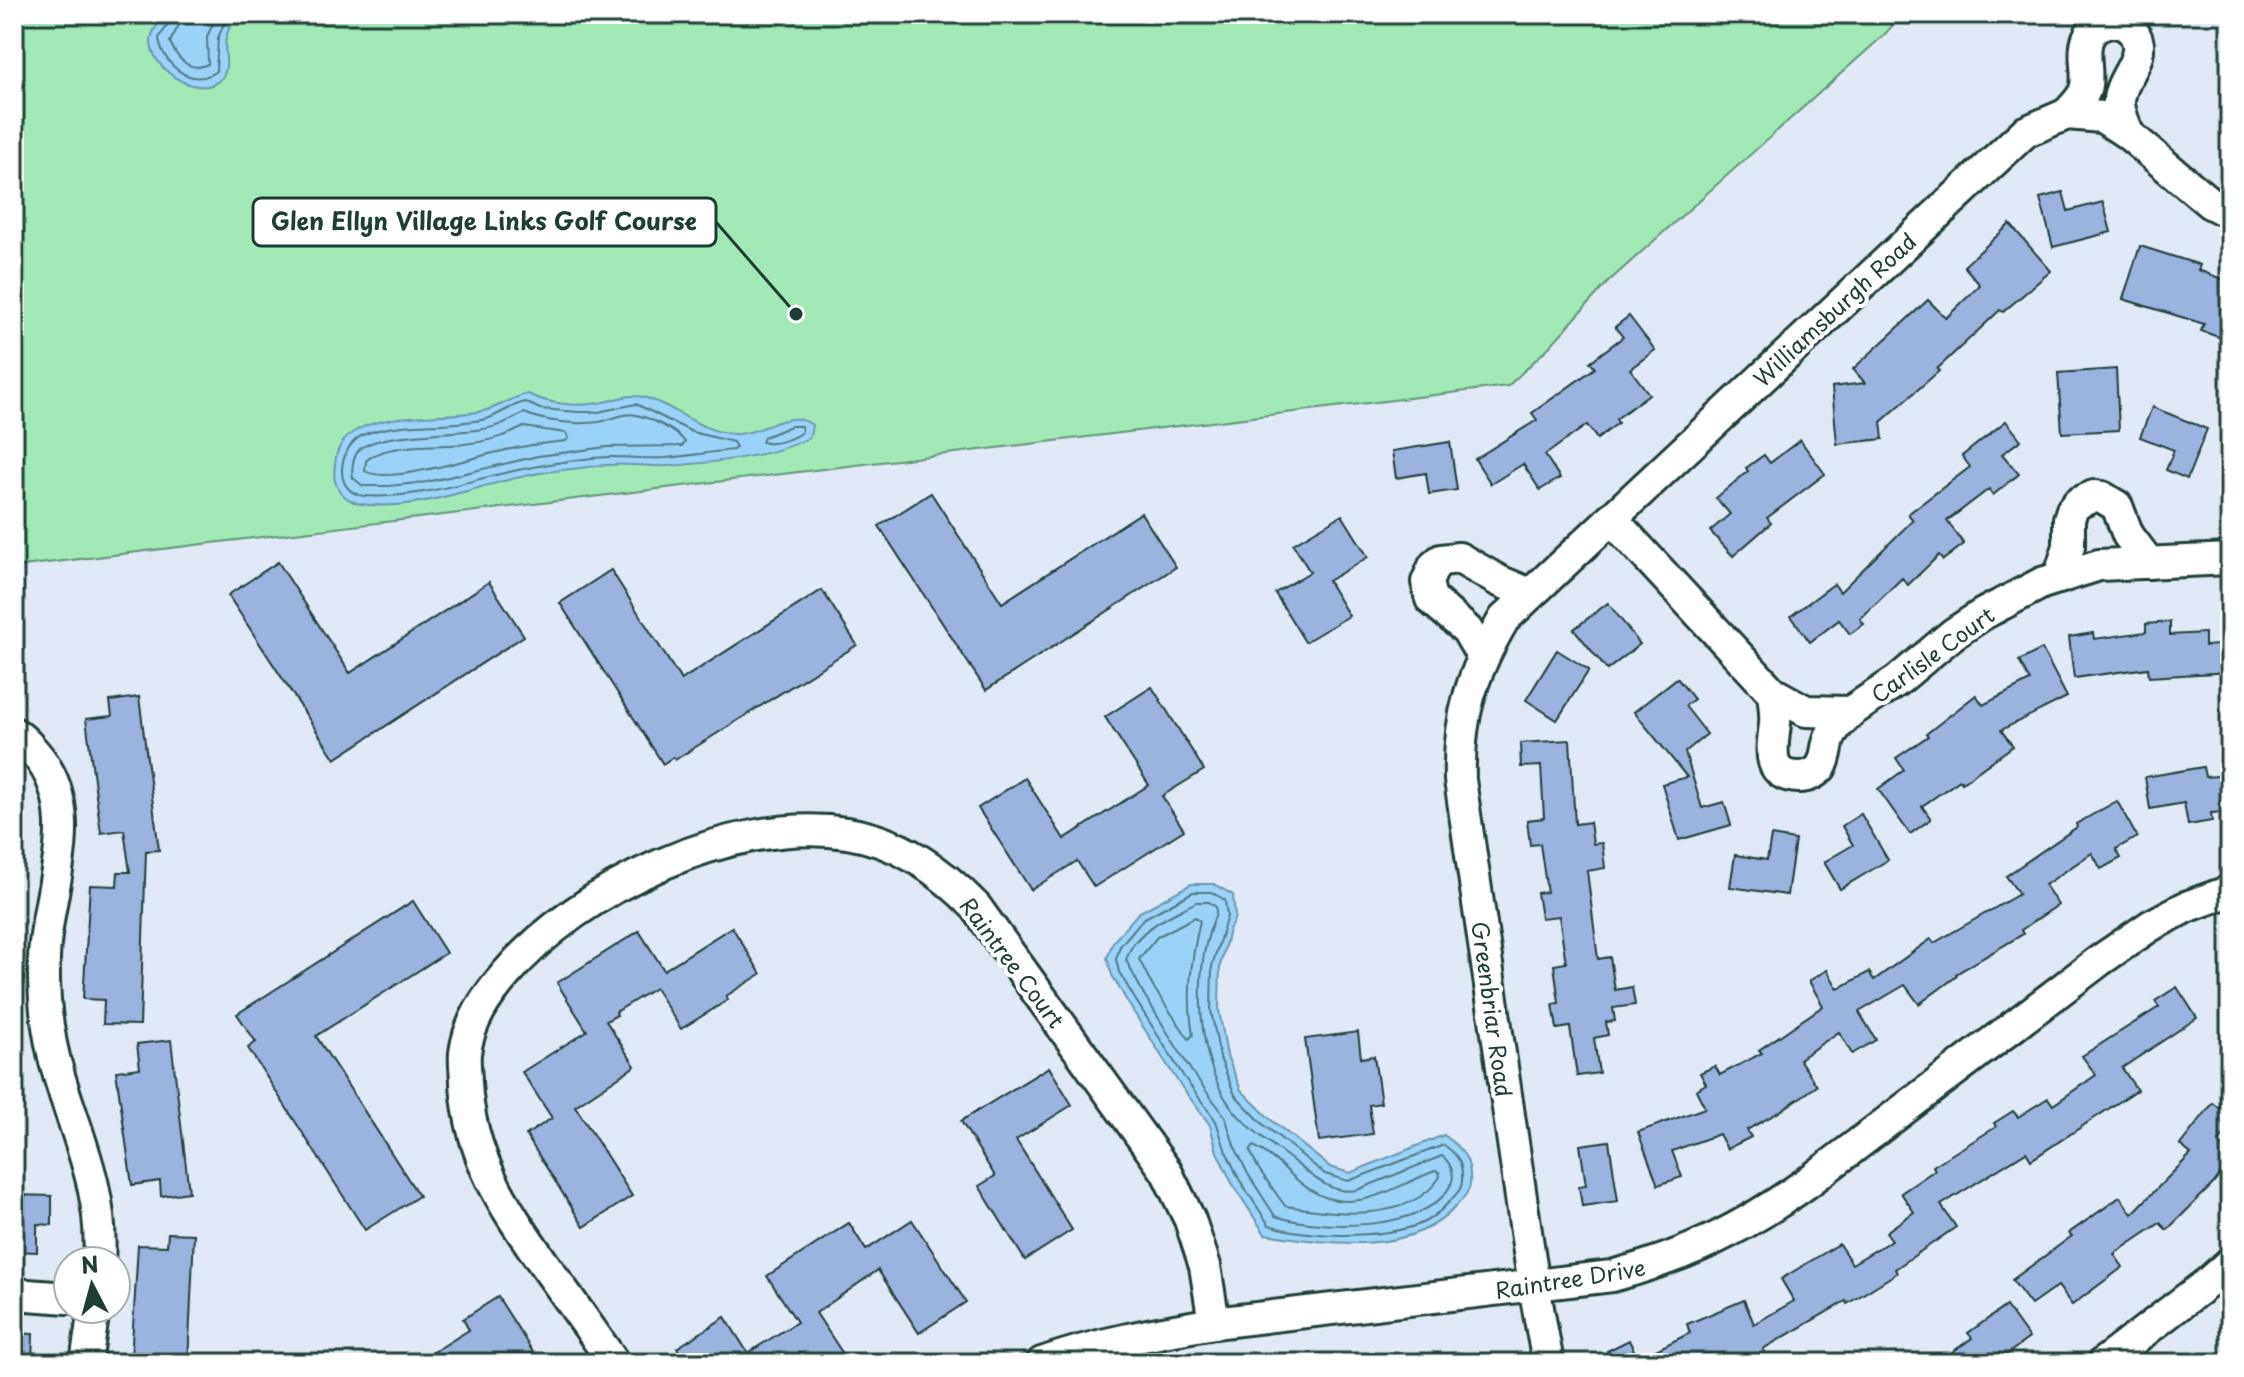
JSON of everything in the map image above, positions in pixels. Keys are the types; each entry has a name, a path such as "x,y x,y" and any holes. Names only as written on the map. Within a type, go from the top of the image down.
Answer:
{"street":[{"path":"2067,114 2085,93 2088,73 2085,48 2091,32 2106,23 2123,24 2130,29 2138,44 2136,61 2122,84 2119,104 2128,134"},
{"path":"2067,114 2102,117 2128,134 2210,203 2230,213"},
{"name":"Williamsburgh Road","path":"1611,518 2025,132 2067,114"},
{"path":"2059,578 2069,546 2072,510 2078,503 2094,496 2117,506 2128,535 2149,563"},
{"name":"Greenbriar Road","path":"1548,1363 1460,780 1459,749 1463,717 1482,656 1504,619 1611,518"},
{"name":"Carlisle Court","path":"1611,518 1773,693 1806,711 1850,712"},
{"path":"1482,656 1467,630 1431,599 1427,582 1434,566 1441,560 1459,558 1499,581 1530,594"},
{"name":"Carlisle Court","path":"1773,693 1776,721 1772,757 1782,772 1800,777 1817,771 1823,764 1831,734 1850,712 1897,681 1953,634 1983,614 2042,583 2099,565 2230,559"},
{"path":"14,733 31,748 52,778 62,812 63,829 47,924 45,994 59,1076 95,1187 100,1245"},
{"name":"Raintree Court","path":"614,1363 508,1212 490,1181 468,1111 465,1054 476,1013 525,952 590,900 626,880 703,849 744,839 815,830 869,838 909,853 953,883 976,907 1166,1171 1190,1220 1202,1255 1214,1323"},
{"name":"Raintree Drive","path":"1042,1363 1122,1340 1214,1323 1612,1276 1698,1248 1736,1230 1808,1182 2099,961 2150,926 2186,907 2230,891"},
{"path":"2103,1363 2230,1263"},
{"path":"14,1294 52,1297"},
{"path":"86,1363 92,1325"}],"green space":[{"path":"14,14 1903,14 1884,35 1609,281 1549,347 1508,386 14,567"}],"water":[{"path":"165,14 237,14 226,37 226,70 221,79 211,85 199,86 174,77 164,68 151,46 153,32"},
{"path":"528,394 572,405 630,396 647,398 724,433 748,433 776,422 795,419 812,425 810,437 761,454 684,465 615,465 540,473 406,504 383,506 357,503 345,496 336,485 336,457 344,441 358,430 376,422 398,418 483,411"},
{"path":"1191,884 1214,884 1233,895 1235,917 1220,966 1219,1010 1227,1056 1241,1090 1270,1119 1330,1167 1350,1173 1444,1135 1465,1156 1470,1185 1457,1205 1438,1222 1417,1233 1367,1243 1314,1241 1265,1234 1232,1183 1217,1152 1210,1125 1178,1082 1128,1003 1112,975 1107,958 1113,942 1138,913"},
{"path":"1458,1352 1477,1357 1478,1363 1353,1363 1369,1358 1403,1360"}],"building":[{"path":"2063,192 2068,211 2103,202 2111,232 2053,247 2040,198"},
{"path":"2010,224 2051,271 2003,312 2000,310 1937,369 1939,371 1881,422 1883,439 1837,444 1832,387 1865,383 1853,369 1928,300 1946,318 1980,285 1964,266"},
{"path":"2140,246 2200,265 2198,270 2230,282 2230,341 2201,331 2204,324 2123,299"},
{"path":"1629,316 1655,350 1630,369 1649,394 1616,419 1618,423 1597,439 1587,425 1545,455 1560,478 1540,490 1523,464 1491,484 1475,459 1537,420 1532,413 1595,368 1590,362 1623,337 1615,327"},
{"path":"2116,369 2119,430 2062,433 2058,373"},
{"path":"2152,407 2207,429 2187,479 2166,470 2174,450 2140,437"},
{"path":"2006,421 2021,440 2002,454 2019,474 1993,495 1989,489 1947,521 1964,544 1943,560 1939,555 1908,585 1902,578 1860,619 1864,624 1850,634 1839,620 1810,642 1791,616 1834,584 1840,592 1913,520 1908,514 1970,467 1962,456"},
{"path":"1800,440 1825,474 1767,518 1771,523 1733,556 1710,531 1730,514 1716,498 1764,455 1770,463"},
{"path":"1450,442 1457,490 1429,494 1426,473 1396,478 1392,451"},
{"path":"931,493 1002,603 1141,513 1176,567 986,690 879,526"},
{"path":"1342,515 1368,557 1328,581 1349,616 1305,642 1275,593 1310,572 1293,544"},
{"path":"278,562 350,673 489,582 524,636 335,759 228,595"},
{"path":"611,570 681,680 822,590 857,645 675,760 673,757 663,764 560,603"},
{"path":"1608,603 1640,644 1607,670 1574,629"},
{"path":"2170,622 2170,635 2205,633 2205,646 2230,644 2230,672 2149,677 2148,668 2074,678 2069,637 2093,633 2094,639 2146,632 2146,624"},
{"path":"2042,649 2067,697 2001,730 2013,746 1962,783 1960,780 1922,806 1931,819 1910,834 1878,789 1904,770 1896,758 1928,736 1926,734 1976,695 1983,705 2030,681 2019,661"},
{"path":"1557,650 1589,670 1557,720 1526,700"},
{"path":"1677,678 1694,699 1685,706 1707,734 1685,752 1702,808 1724,802 1731,825 1679,840 1662,784 1687,777 1634,712"},
{"path":"1152,687 1204,770 1162,796 1184,830 1094,887 1077,861 1031,890 978,808 1025,778 1064,839 1149,785 1105,717"},
{"path":"139,697 159,850 146,851 140,1025 103,1024 104,1000 83,999 90,885 117,886 118,872 130,872 124,830 101,833 86,719 112,716 110,701"},
{"path":"1570,740 1575,824 1590,822 1593,844 1602,843 1605,868 1587,871 1598,959 1610,957 1615,990 1632,987 1635,1005 1613,1008 1615,1021 1606,1022 1608,1035 1594,1038 1599,1073 1577,1076 1570,1027 1557,1029 1553,1004 1559,1003 1554,965 1566,963 1559,916 1541,918 1537,893 1547,892 1540,844 1530,845 1527,820 1544,818 1541,766 1521,767 1520,743"},
{"path":"2203,767 2205,777 2230,775 2230,812 2211,813 2212,821 2188,825 2184,803 2150,809 2145,777"},
{"path":"2117,801 2137,837 2116,849 2121,858 2101,869 2092,853 2045,885 2058,905 2021,930 2023,934 1956,974 1919,1004 1905,985 1859,1012 1876,1040 1852,1054 1839,1032 1799,1059 1817,1086 1747,1130 1751,1137 1727,1149 1719,1134 1672,1151 1682,1177 1658,1185 1638,1132 1705,1108 1696,1090 1706,1084 1700,1073 1715,1066 1720,1075 1762,1053 1759,1050 1823,1006 1809,981 1827,970 1838,989 1869,972 1874,980 1931,939 1934,943 2019,894 2006,876 2077,827 2076,824"},
{"path":"1861,814 1888,860 1840,889 1824,862 1853,845 1842,826"},
{"path":"1771,836 1795,840 1787,895 1730,887 1735,855 1767,860"},
{"path":"413,901 446,953 316,1036 419,1196 365,1230 248,1048 256,1042 237,1014"},
{"path":"732,927 761,974 726,996 728,1000 681,1029 655,988 606,1021 635,1066 575,1106 632,1196 584,1227 526,1135 552,1118 522,1072 587,1031 557,983 639,931 664,970"},
{"path":"2177,987 2197,1018 2122,1068 2137,1090 2031,1160 2026,1152 1941,1205 1956,1227 1895,1269 1897,1273 1763,1349 1767,1359 1756,1363 1613,1363 1607,1351 1629,1340 1638,1359 1690,1333 1687,1324 1744,1300 1754,1324 1794,1301 1781,1279 1839,1244 1852,1264 1892,1240 1886,1232 1914,1212 1901,1193 1935,1170 1933,1166 1996,1127 1994,1123 2013,1111 2018,1117 2048,1098 2053,1105 2096,1075 2082,1056 2159,1007 2155,1001"},
{"path":"1358,1032 1361,1058 1374,1056 1381,1103 1369,1105 1373,1134 1319,1141 1305,1039"},
{"path":"171,1040 189,1192 161,1196 160,1181 132,1185 116,1071 140,1068 137,1044"},
{"path":"1049,1067 1072,1105 1016,1140 1072,1230 1025,1260 979,1186 995,1176 961,1121"},
{"path":"2213,1103 2230,1116 2230,1128 2218,1143 2230,1152 2230,1162 2213,1184 2167,1230 2160,1223 2114,1254 2123,1267 2072,1305 2058,1286 2031,1305 2012,1280 2072,1236 2069,1233 2120,1197 2132,1214 2191,1154 2180,1145"},
{"path":"1609,1141 1618,1201 1582,1206 1579,1186 1586,1185 1580,1145"},
{"path":"14,1195 52,1196 52,1225 37,1224 37,1252 14,1251"},
{"path":"912,1220 966,1302 919,1333 878,1270 816,1313 849,1363 687,1363 677,1348 725,1317 748,1353 797,1322 767,1276 849,1223 866,1250"},
{"path":"168,1233 194,1234 188,1363 131,1360 138,1245 167,1246"},
{"path":"498,1297 540,1363 416,1363 469,1330 463,1319"},
{"path":"2006,1306 2029,1338 1995,1363 1937,1363 1972,1338 1968,1333"},
{"path":"14,1333 33,1334 32,1363 14,1363"}],"place":[{"name":"Glen Ellyn Village Links Golf Course","path":"796,314"}]}
